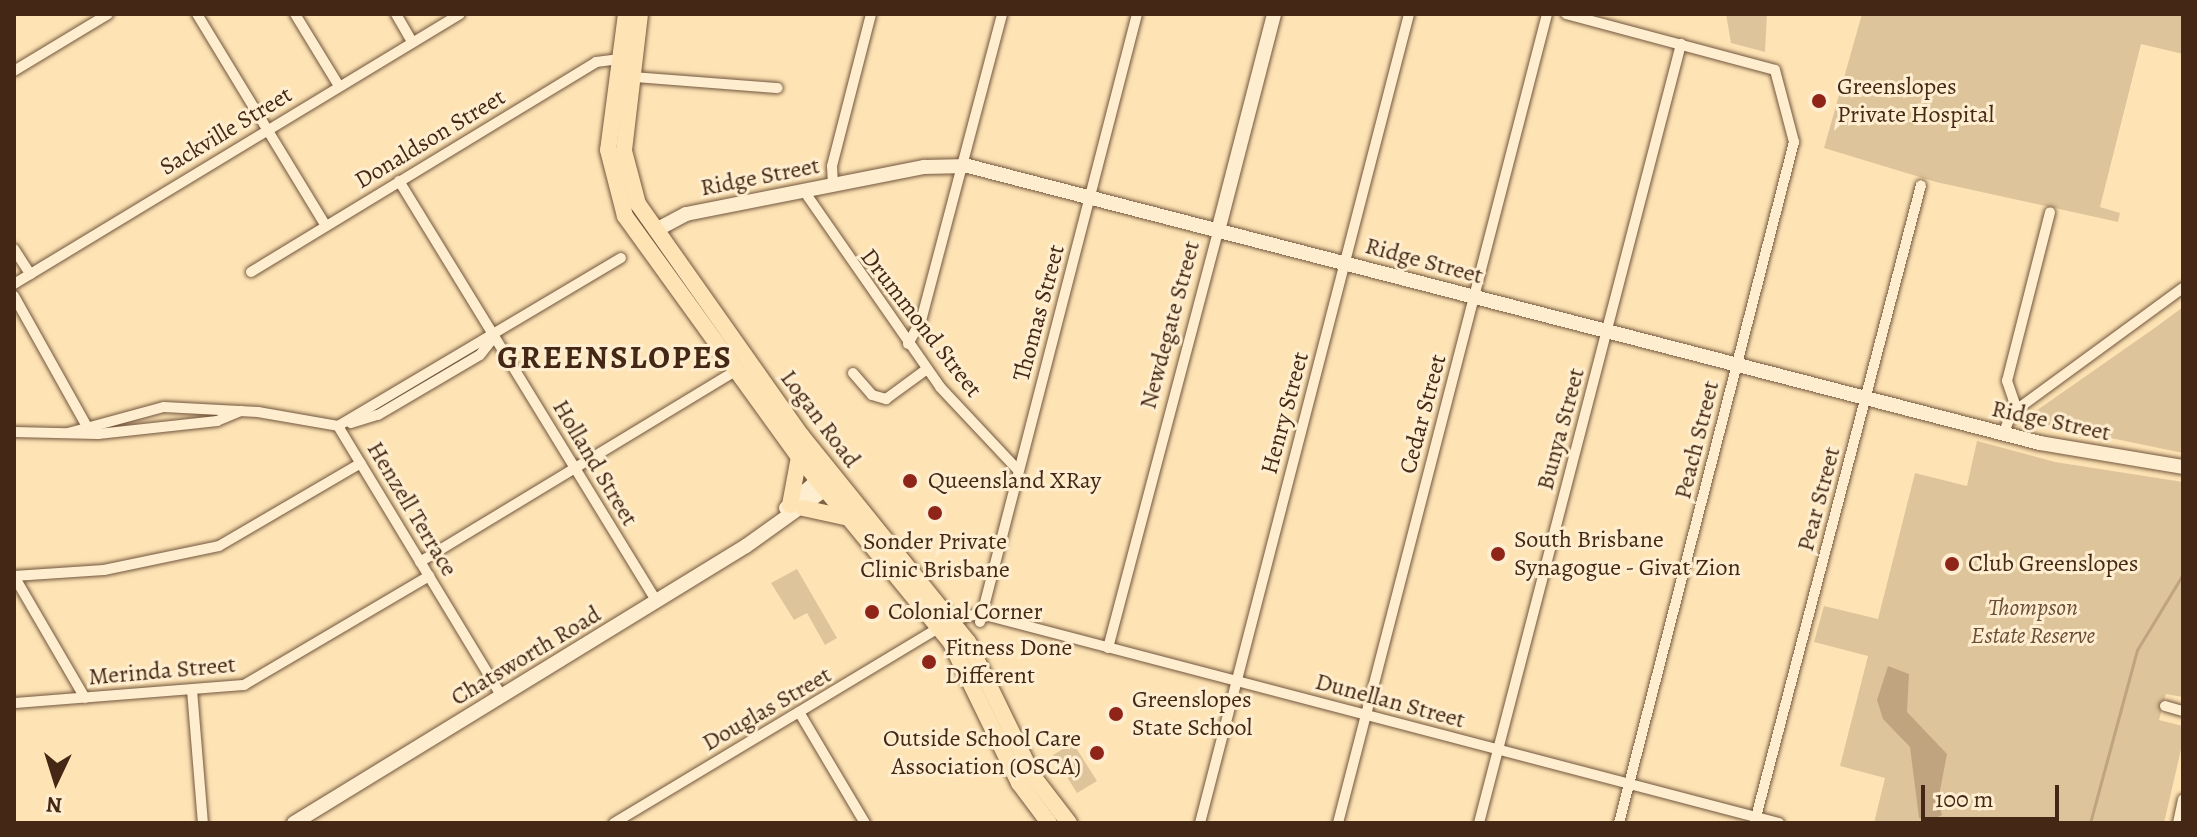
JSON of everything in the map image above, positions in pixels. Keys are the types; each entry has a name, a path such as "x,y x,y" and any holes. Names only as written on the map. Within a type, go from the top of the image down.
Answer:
{"main road":[{"name":"Logan Road","path":"626,14 625,167 634,198 849,518 944,623 968,642 1029,769 1069,823"},
{"name":"Logan Road","path":"640,14 627,68 610,178 646,247 799,457 827,481 944,623 1019,783 1049,823"},
{"path":"646,247 656,230"},
{"path":"799,457 796,506 849,518"}],"street":[{"path":"14,71 108,14"},
{"path":"197,14 326,226"},
{"path":"295,14 339,86"},
{"path":"396,14 412,42"},
{"name":"Sackville Street","path":"14,284 460,14"},
{"path":"833,185 832,166 871,14"},
{"path":"908,344 921,321 1002,14"},
{"name":"Thomas Street","path":"983,618 1018,470 1137,14"},
{"name":"Newdegate Street","path":"1108,648 1274,14"},
{"name":"Henry Street","path":"1200,823 1409,14"},
{"name":"Cedar Street","path":"1338,823 1547,14"},
{"path":"1566,14 1681,44"},
{"name":"Peach Street","path":"1619,823 1794,148 1784,88 1772,69 1681,44"},
{"name":"Bunya Street","path":"1479,823 1681,44"},
{"name":"Donaldson Street","path":"251,272 596,62 627,68"},
{"path":"627,68 778,88"},
{"name":"Ridge Street","path":"656,230 676,216 833,185 961,165 2003,434 2183,467"},
{"name":"Holland Street","path":"399,181 657,602"},
{"name":"Pear Street","path":"1756,820 1921,185"},
{"name":"Drummond Street","path":"804,191 927,369 1018,470"},
{"path":"2017,410 2007,381 2050,212"},
{"path":"14,249 30,274"},
{"path":"340,426 378,415 480,355 494,337 621,258"},
{"path":"2003,434 2017,410 2183,288"},
{"path":"14,296 89,430"},
{"path":"853,373 872,395 886,399 927,369"},
{"path":"420,562 735,371"},
{"name":"Henzell Terrace","path":"89,430 152,408 226,413"},
{"name":"Henzell Terrace","path":"14,432 68,433 243,411 340,426 502,697"},
{"path":"85,698 15,574 104,570 219,546 361,463"},
{"name":"Chatsworth Road","path":"296,823 657,602 778,522 827,481"},
{"name":"Merinda Street","path":"14,703 250,683 429,576"},
{"path":"968,642 983,618"},
{"name":"Dunellan Street","path":"944,623 983,618 1237,681 1756,820 1779,823"},
{"name":"Douglas Street","path":"614,823 944,623"},
{"path":"192,690 203,823"},
{"path":"2165,706 2183,711"},
{"path":"799,712 865,823"},
{"path":"2178,823 2183,800"}],"green space":[{"path":"1726,14 1767,14 1765,52 1731,43"},
{"path":"1862,14 2183,14 2183,54 2141,44 2100,207 2120,213 2118,222 1936,182 1824,148"},
{"path":"2183,307 2183,453 2023,420 2156,327"},
{"name":"Thompson Estate Reserve","path":"1977,441 2055,462 2183,482 2183,697 2166,694 2159,720 2183,726 2183,741 2164,823 1874,823 1885,778 1840,766 1868,656 1814,642 1824,606 1878,619 1915,473 1967,486"},
{"path":"797,569 837,638 825,645 807,613 794,620 771,583"},
{"path":"1073,743 1097,781 1077,793 1053,755"}],"shaded area":[{"path":"1888,666 1909,674 1907,712 1947,754 1938,801 1942,815 1929,821 1919,818 1910,747 1883,719 1877,700"}],"waterway":[{"path":"2090,823 2137,650 2183,574"}],"place":[{"name":"Greenslopes Private Hospital","path":"1819,101"},
{"name":"Queensland XRay","path":"910,481"},
{"name":"Sonder Private Clinic Brisbane","path":"935,513"},
{"name":"South Brisbane Synagogue - Givat Zion","path":"1498,554"},
{"name":"Club Greenslopes","path":"1952,564"},
{"name":"Colonial Corner","path":"872,612"},
{"name":"Fitness Done Different","path":"929,662"},
{"name":"Greenslopes State School","path":"1116,714"},
{"name":"Outside School Care Association (OSCA)","path":"1097,753"}],"district":[{"name":"GREENSLOPES","path":"615,357"}]}
